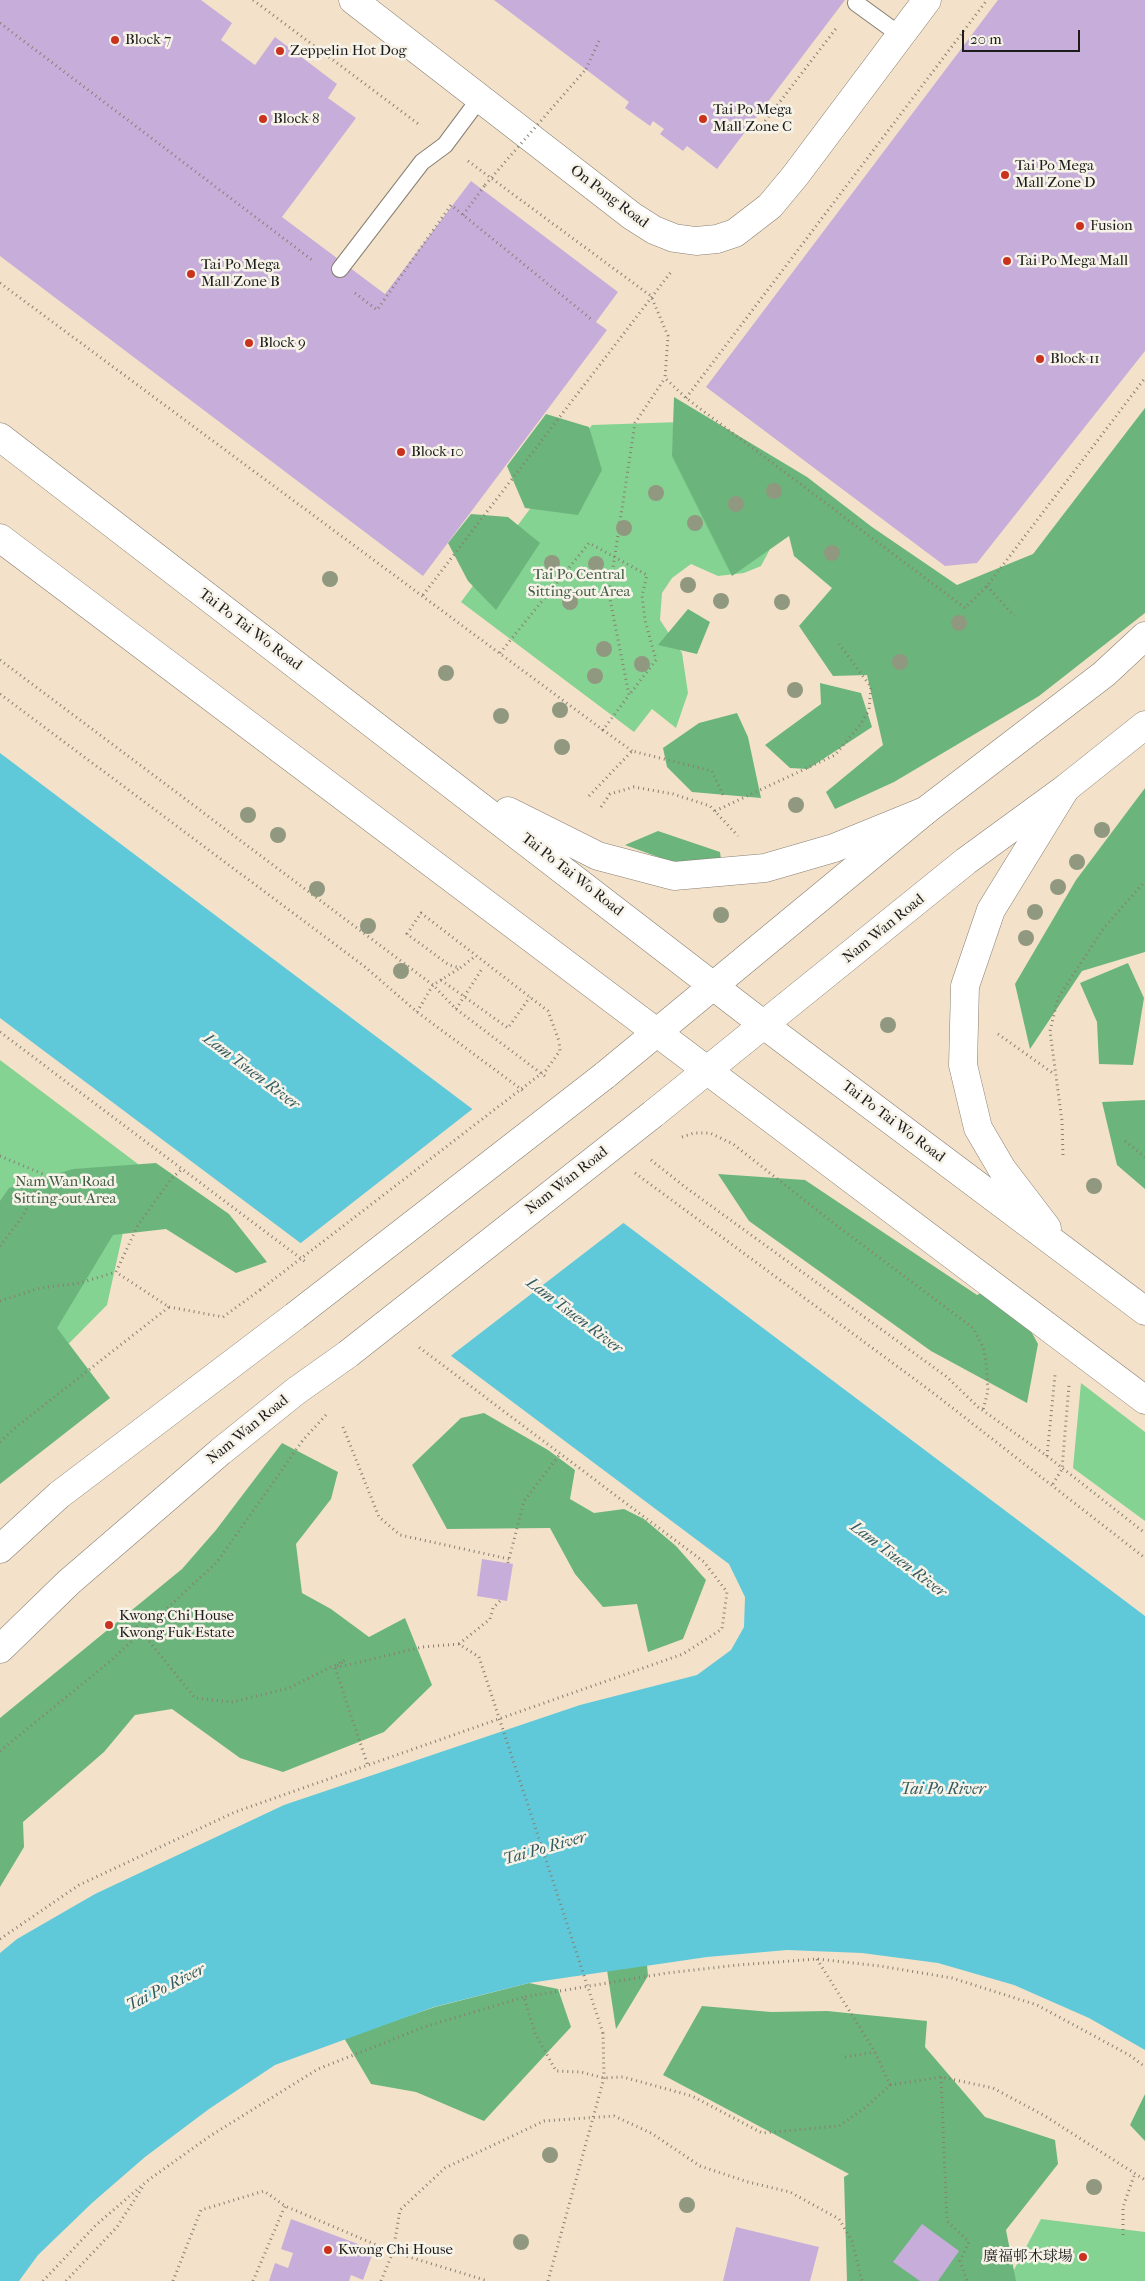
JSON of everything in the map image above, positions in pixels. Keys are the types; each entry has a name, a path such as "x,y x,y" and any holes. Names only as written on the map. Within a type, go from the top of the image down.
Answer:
{"main road":[{"name":"On Pong Road","path":"353,0 632,216 654,230 674,238 696,241 717,239 735,233 770,206 795,176 928,0"},
{"name":"Tai Po Tai Wo Road","path":"0,437 764,1025 1145,1312"},
{"path":"0,538 1145,1400"},
{"path":"0,1549 59,1495 658,1034 925,812 1104,674 1145,636"},
{"name":"Nam Wan Road","path":"0,1650 69,1582 220,1452 707,1072 966,861 1066,788 1145,725"},
{"path":"453,784 598,856 674,876 765,868 834,848 925,812"},
{"path":"1066,788 990,910 965,986 963,1065 978,1128 1002,1169 1066,1254"}],"lane":[{"path":"856,3 900,35"},
{"path":"340,269 422,162 445,144 480,98"}],"path":[{"path":"254,0 445,144 652,296 668,336 665,378 635,422 609,594 629,695"},
{"path":"686,398 987,0"},
{"path":"759,130 856,3"},
{"path":"0,23 314,262"},
{"path":"463,214 485,185 586,69 599,41"},
{"path":"353,292 377,310 451,205 591,319"},
{"path":"423,595 696,241"},
{"path":"0,283 423,595 602,730 632,751 712,771 723,795"},
{"path":"665,378 686,398 965,608 986,586 1145,378"},
{"path":"500,653 589,543 647,575 642,596 645,620 656,660 602,730"},
{"path":"986,586 1014,616"},
{"path":"715,812 835,755 860,725 869,710 871,687 839,644"},
{"path":"0,660 433,985 456,1009 550,1080"},
{"path":"0,694 364,966 416,1012 528,1094"},
{"path":"589,796 632,751"},
{"path":"601,807 610,794 634,787 673,794 710,806 742,840"},
{"path":"1063,1155 1062,1121 1054,1074 1050,1031 1058,998 1104,929 1145,880"},
{"path":"116,1272 169,1307 223,1317 546,1070 560,1050 560,1041 548,1011 421,913 407,934 449,965 460,968"},
{"path":"416,1012 433,985 473,958"},
{"path":"456,1009 482,969"},
{"path":"441,980 508,1028 530,996"},
{"path":"992,1029 1054,1074"},
{"path":"0,1032 308,1264"},
{"path":"682,1138 694,1133 710,1133 733,1144 842,1230 973,1328 983,1347 986,1361 988,1391 983,1410"},
{"path":"1125,1141 1145,1157"},
{"path":"0,1156 43,1174 23,1216 0,1246"},
{"path":"648,1157 685,1187 947,1378 983,1410 1047,1456 1145,1533"},
{"path":"0,1302 40,1288 80,1283 116,1272 138,1225 172,1178 182,1169"},
{"path":"631,1170 924,1386 1053,1484 1145,1558"},
{"path":"0,1442 16,1427 169,1307"},
{"path":"0,1939 79,1885 234,1812 683,1654 722,1629 727,1592 704,1562 411,1341"},
{"path":"1047,1456 1056,1374"},
{"path":"1053,1484 1062,1469 1069,1377"},
{"path":"0,1751 108,1663 217,1562 303,1440 331,1410"},
{"path":"343,1428 379,1516 400,1535 509,1561 524,1501 560,1454"},
{"path":"335,1668 422,1647 459,1644 490,1619 493,1608 501,1600"},
{"path":"127,1614 194,1698 232,1702 289,1688 345,1660 335,1668"},
{"path":"459,1644 479,1657 603,2033 604,2078 548,2281"},
{"path":"335,1668 368,1766"},
{"path":"817,1959 875,2052 890,2085"},
{"path":"43,2281 96,2225 148,2181 210,2136 318,2069 427,2026 524,1997 667,1973 817,1959 952,1978 1037,2005 1132,2056 1145,2066"},
{"path":"524,1997 535,2033 556,2072 581,2072 604,2078 623,2077 692,2096 762,2133 839,2126 866,2107 890,2085 941,2077 994,2088 1045,2116 1145,2180"},
{"path":"845,2057 875,2052"},
{"path":"941,2077 947,2221 969,2242 960,2261 967,2281"},
{"path":"381,2281 393,2252 400,2210 445,2168 544,2121 614,2116 652,2133 700,2166 790,2192 839,2218 852,2241 862,2281"},
{"path":"1123,2235 1123,2207 1135,2173"},
{"path":"66,2281 117,2227 148,2181"},
{"path":"173,2281 201,2210 264,2191 285,2206 393,2252 488,2281"},
{"path":"253,2281 285,2206"}],"green space":[{"path":"674,397 807,477 872,527 957,585 1033,554 1145,408 1145,613 1039,696 894,782 835,809 826,792 883,745 867,675 833,676 799,626 832,588 794,556 789,536 732,576 672,456"},
{"path":"546,414 589,427 602,470 578,515 525,508 507,466"},
{"name":"Tai Po Central Sitting-out Area","path":"680,422 769,523 770,549 761,566 744,573 718,576 691,564 672,578 662,593 660,620 682,653 688,693 676,728 652,709 634,732 461,602 592,425"},
{"path":"471,514 508,517 540,543 496,610 468,581 448,543"},
{"path":"688,609 710,622 697,654 658,645"},
{"path":"820,683 861,693 872,727 808,769 790,768 765,745 821,704"},
{"path":"737,713 748,737 761,798 692,792 667,767 663,748 699,723"},
{"path":"1145,788 1145,952 1082,971 1030,1049 1015,984 1076,880"},
{"path":"658,831 720,852 722,867 672,862 625,845"},
{"path":"1128,963 1144,998 1133,1065 1099,1064 1097,1022 1080,983"},
{"name":"Nam Wan Road Sitting-out Area","path":"0,1060 138,1164 107,1305 0,1413"},
{"path":"1145,1100 1145,1189 1117,1165 1102,1102"},
{"path":"156,1163 229,1214 267,1262 236,1273 166,1229 113,1235 57,1328 110,1398 0,1484 0,1201 9,1188 73,1169"},
{"path":"718,1174 805,1180 977,1295 987,1290 1020,1311 1038,1344 1027,1403 931,1351 749,1221"},
{"path":"1081,1383 1145,1432 1145,1521 1073,1468"},
{"path":"484,1413 548,1450 575,1470 570,1499 594,1513 624,1509 644,1519 676,1546 706,1580 683,1639 648,1652 637,1604 603,1607 575,1574 550,1528 447,1529 412,1465 461,1418"},
{"path":"282,1443 338,1472 331,1499 296,1544 302,1593 331,1609 369,1637 405,1618 432,1685 384,1732 283,1772 240,1758 172,1709 135,1715 104,1752 23,1822 24,1847 0,1887 0,1718 182,1569 216,1530"},
{"path":"647,1965 648,1976 616,2029 607,1970"},
{"path":"529,1983 558,1989 571,2027 484,2121 416,2092 371,2084 344,2038 435,2007"},
{"path":"702,2006 771,2012 827,2011 927,2021 925,2047 985,2117 1055,2140 1058,2164 1006,2230 1016,2281 847,2281 844,2177 849,2174 663,2075"},
{"path":"1145,2094 1145,2141 1130,2125"},
{"name":"廣福邨木球場","path":"1041,2219 1145,2232 1145,2281 1008,2281"}],"water":[{"path":"0,753 1145,1616 1145,2050 1089,2018 1014,1985 938,1963 862,1953 787,1950 707,1957 529,1983 434,2007 275,2065 209,2109 145,2157 92,2203 38,2255 19,2281 0,2281 0,1953 17,1939 95,1894 284,1805 580,1705 697,1675 731,1650 744,1627 745,1597 729,1564 0,1018"}],"pier":[{"path":"475,1107 626,1221 448,1358 297,1246"}],"building":[{"name":"Tai Po Mega Mall Zone B","path":"0,0 201,0 232,23 221,40 255,65 275,37 337,84 328,98 356,118 282,217 385,294 471,181 618,292 596,322 607,330 423,576 0,256"},
{"name":"Tai Po Mega Mall Zone C","path":"494,0 845,0 717,169 687,146 683,151 660,134 664,129 653,121 650,126 625,108 629,102"},
{"name":"Tai Po Mega Mall Zone D","path":"998,0 1145,0 1145,351 977,563 945,566 706,387"},
{"path":"482,1559 513,1564 507,1601 477,1596"},
{"name":"Kwong Chi House","path":"291,2219 374,2250 363,2280 351,2275 349,2281 269,2281 275,2263 288,2268 293,2253 281,2249"},
{"path":"922,2224 959,2251 938,2281 920,2281 893,2262"},
{"path":"736,2227 819,2247 810,2281 723,2281"}],"place":[{"name":"Block 7","path":"115,40"},
{"name":"Zeppelin Hot Dog","path":"280,51"},
{"name":"Block 8","path":"263,119"},
{"name":"Tai Po Mega Mall Zone C","path":"703,119"},
{"name":"Tai Po Mega Mall Zone D","path":"1005,175"},
{"name":"Fusion","path":"1080,226"},
{"name":"Tai Po Mega Mall","path":"1007,261"},
{"name":"Tai Po Mega Mall Zone B","path":"191,274"},
{"name":"Block 9","path":"249,343"},
{"name":"Block 11","path":"1040,359"},
{"name":"Block 10","path":"401,452"},
{"name":"Kwong Chi House Kwong Fuk Estate","path":"109,1625"},
{"name":"Kwong Chi House","path":"328,2250"},
{"name":"廣福邨木球場","path":"1083,2257"}],"water label":[{"name":"Lam Tsuen River","path":"251,1072"},
{"name":"Lam Tsuen River","path":"574,1316"},
{"name":"Lam Tsuen River","path":"898,1560"},
{"name":"Tai Po River","path":"943,1790"},
{"name":"Tai Po River","path":"545,1849"},
{"name":"Tai Po River","path":"166,1988"}]}
